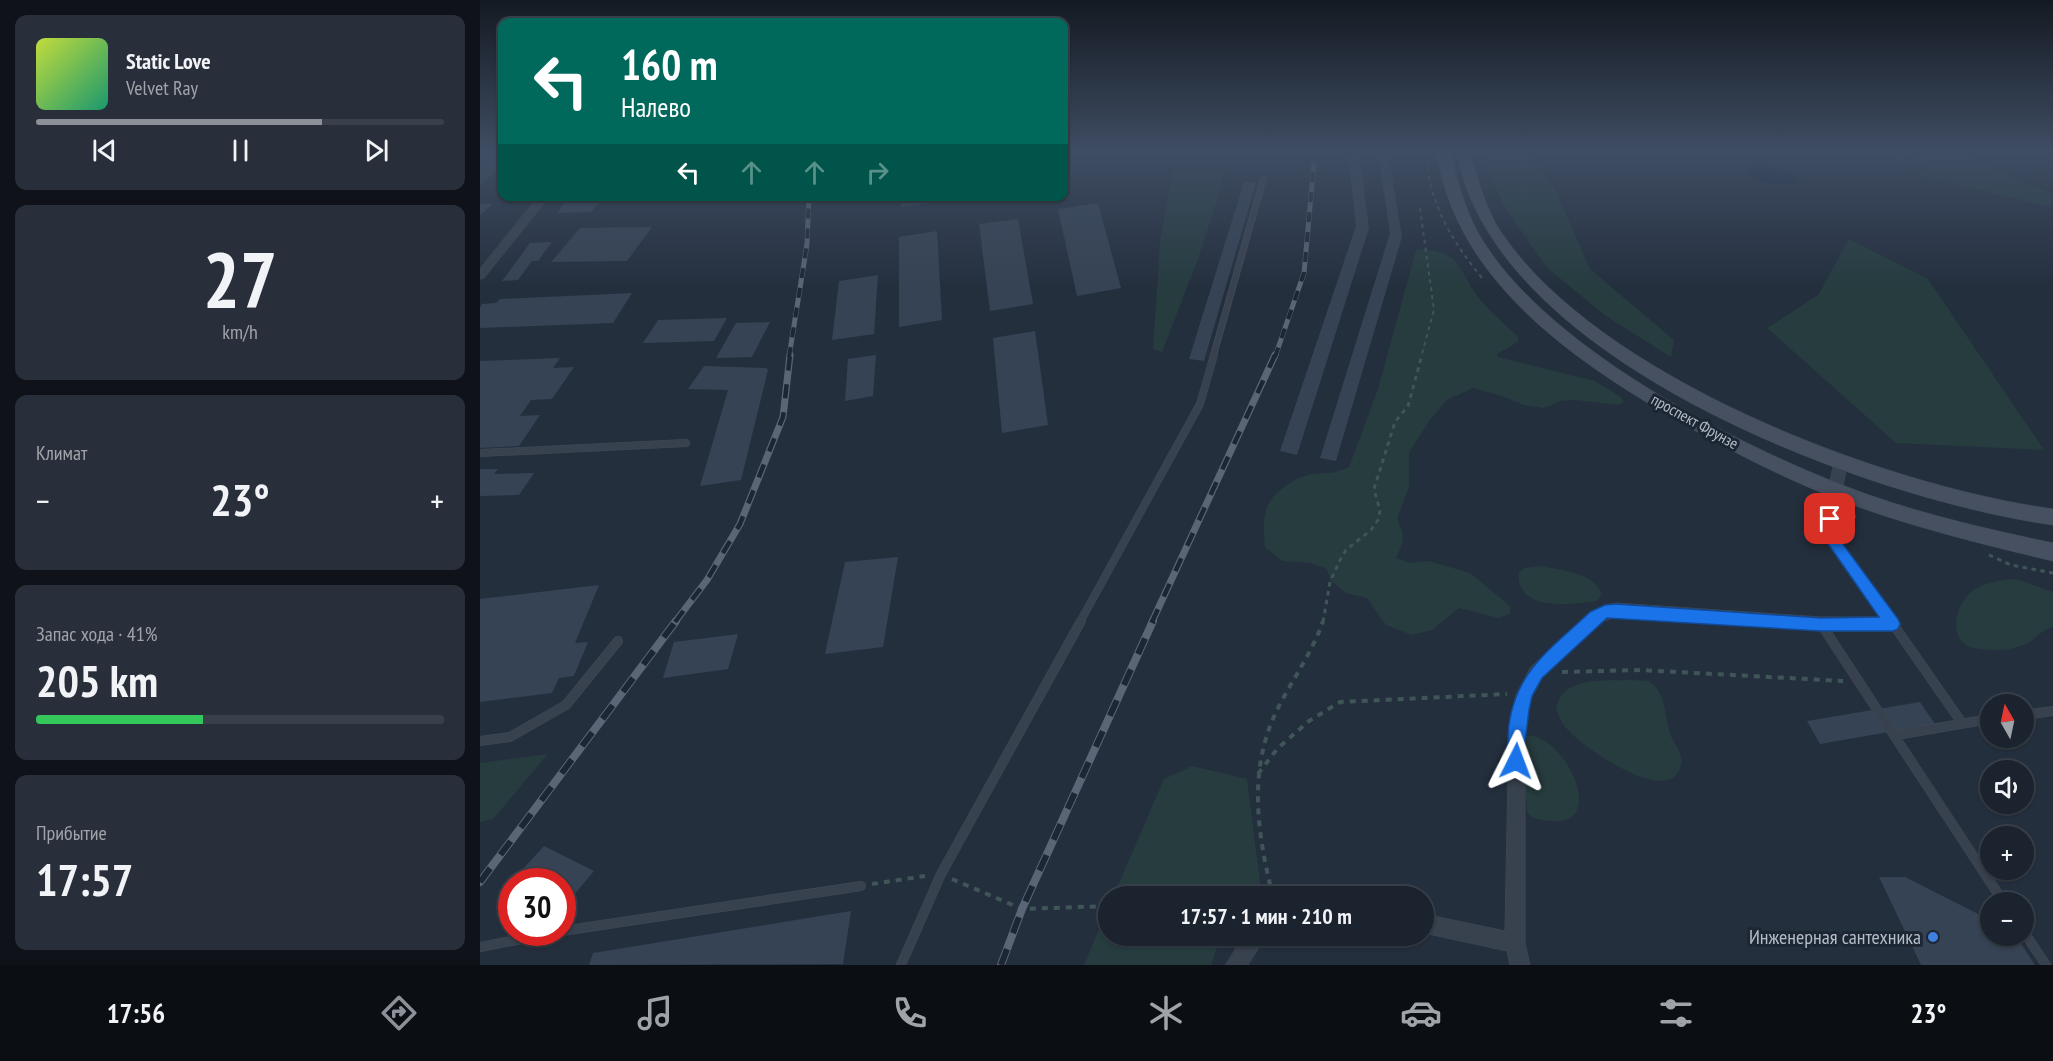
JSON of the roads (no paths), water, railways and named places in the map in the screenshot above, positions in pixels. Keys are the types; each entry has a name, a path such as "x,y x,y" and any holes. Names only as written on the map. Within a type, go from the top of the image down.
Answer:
{"main road":[{"name":"проспект Фрунзе","path":"1455,197 1482,251 1521,299 1567,340 1629,384 1705,429 1780,467 1837,491 1909,515 2053,552"},
{"name":"проспект Фрунзе","path":"1477,197 1494,231 1533,280 1584,326 1662,377 1762,428 1841,461 1938,493 2053,517"}],"street":[{"path":"480,276 541,201"},
{"path":"1841,461 1837,491 1827,532 1893,624"},
{"path":"1520,965 1515,943 1517,724 1524,695 1536,673 1596,617 1616,610 1821,624 1893,624"},
{"path":"1434,926 1515,943"},
{"path":"1236,965 1249,946"}],"lane":[{"path":"901,965 941,874 1200,404 1258,197"},
{"path":"480,453 686,443"},
{"path":"1821,624 1896,735 1916,770 1997,892"},
{"path":"1893,624 1962,723"},
{"path":"480,741 510,737 566,705 618,641"},
{"path":"2034,714 2053,711"},
{"path":"1896,735 1980,720"},
{"path":"576,929 861,886"},
{"path":"480,947 498,944"},
{"path":"2033,946 2046,965"}],"railway":[{"path":"1275,357 1304,273 1311,197"},
{"path":"789,357 807,244 809,201"},
{"path":"675,622 707,580 740,524 783,417 790,355"},
{"path":"1152,622 1275,355"},
{"path":"480,882 676,621"},
{"path":"1001,965 1022,909 1153,621"}],"place":[{"name":"Инженерная сантехника","path":"1933,937"}]}
